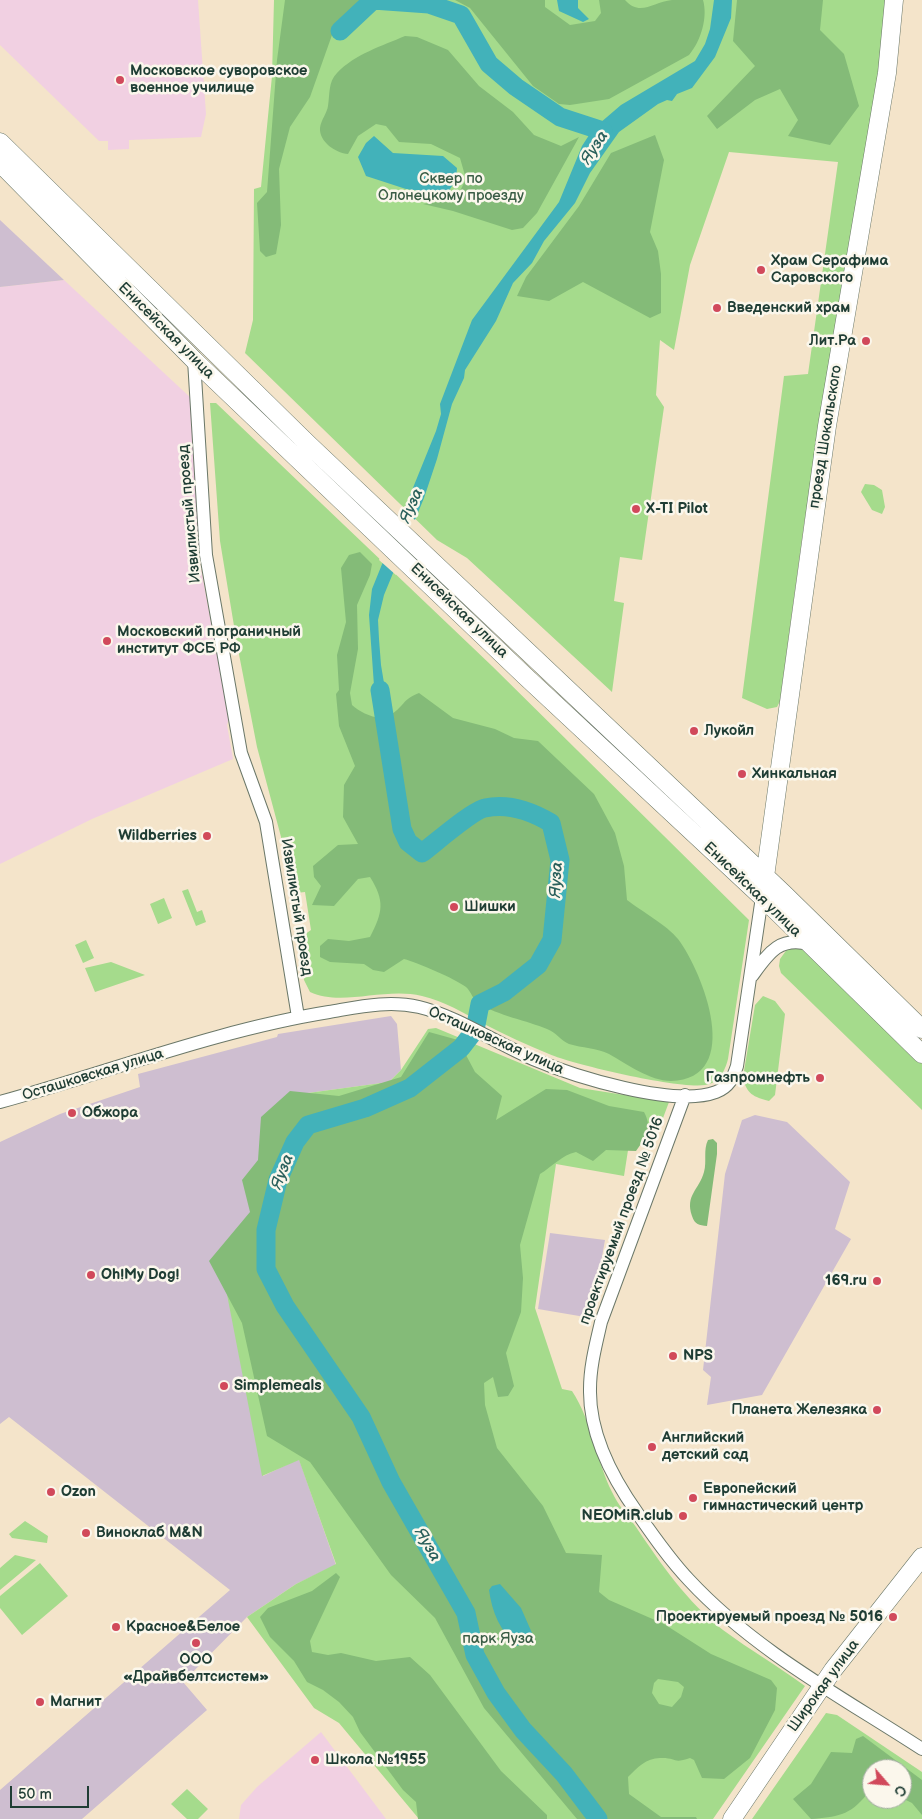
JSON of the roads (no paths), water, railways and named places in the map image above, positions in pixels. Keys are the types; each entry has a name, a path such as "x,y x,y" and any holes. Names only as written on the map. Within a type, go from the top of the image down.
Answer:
{"main road":[{"name":"проезд Шокальского","path":"765,876 827,426 887,73 894,0"},
{"name":"Енисейская улица","path":"0,142 140,282 783,893 922,1029"},
{"name":"Енисейская улица","path":"0,163 194,360 423,576 532,682 762,897 922,1054"},
{"name":"Осташковская улица","path":"762,897 765,876"},
{"path":"859,993 856,988 859,979 867,978 872,980"},
{"name":"Широкая улица","path":"732,1819 822,1686 922,1556"}],"street":[{"name":"Извилистый проезд","path":"194,360 206,555 241,753 266,822 298,1017"},
{"path":"762,897 767,892 774,890 783,893"},
{"name":"Осташковская улица","path":"0,1102 298,1017 374,1004 418,1006 445,1016 499,1044 584,1078 642,1090 685,1095 715,1092 725,1087 734,1076 762,897"},
{"path":"750,978 778,946 787,942 797,941 809,944"},
{"name":"проектируемый проезд № 5016","path":"685,1095 601,1322 593,1356 590,1390 592,1414 602,1451 624,1495 689,1580 733,1621 785,1661 922,1749"}],"water":[{"path":"557,0 578,0 578,8 589,19 583,22 559,11"},
{"path":"714,0 732,0 731,18 715,57 692,88 677,94 672,101 667,100 658,104 619,132 590,173 575,203 544,241 532,263 513,283 496,321 465,370 464,378 452,404 424,498 384,595 378,620 381,665 389,713 376,714 369,615 372,589 436,431 441,414 440,404 472,320 559,202 582,146 593,129 621,105 695,61 705,44 710,29"},
{"path":"374,136 393,153 443,156 457,168 456,180 446,195 406,189 366,176 358,157 366,143"},
{"path":"500,1584 521,1608 532,1633 528,1641 517,1646 501,1627 492,1606 489,1590 492,1586"}],"waterway":[{"path":"340,31 373,0 429,4 461,15 489,64 516,87 560,117 603,131"},
{"name":"Яуза","path":"380,690 402,829 408,842 422,853 463,821 485,808 511,807 551,823 560,860 552,940 538,965 504,992 480,1004 475,1030 461,1048 410,1088 365,1108 308,1125 295,1142 278,1180 266,1230 266,1269 285,1306 361,1417 391,1482 466,1613 475,1655 496,1693 523,1730 564,1774 598,1819"}],"place":[{"name":"Московское суворовское военное училище","path":"120,80"},
{"name":"Храм Серафима Саровского","path":"761,270"},
{"name":"Введенский храм","path":"717,308"},
{"name":"Лит.Ра","path":"866,341"},
{"name":"X-TI Pilot","path":"636,509"},
{"name":"Московский пограничный институт ФСБ РФ","path":"107,641"},
{"name":"Лукойл","path":"694,731"},
{"name":"Хинкальная","path":"742,774"},
{"name":"Wildberries","path":"207,836"},
{"name":"Шишки","path":"454,907"},
{"name":"Газпромнефть","path":"820,1078"},
{"name":"Обжора","path":"72,1113"},
{"name":"Oh!My Dog!","path":"91,1275"},
{"name":"169.ru","path":"877,1281"},
{"name":"NPS","path":"673,1356"},
{"name":"Simplemeals","path":"224,1386"},
{"name":"Планета Железяка","path":"877,1410"},
{"name":"Английский детский сад","path":"652,1447"},
{"name":"Ozon","path":"51,1492"},
{"name":"Европейский гимнастический центр","path":"693,1498"},
{"name":"NEOMiR.club","path":"683,1516"},
{"name":"Виноклаб М&N","path":"86,1533"},
{"name":"Проектируемый проезд № 5016","path":"893,1617"},
{"name":"Красное&Белое","path":"116,1627"},
{"name":"ООО «Драйвбелтсистем»","path":"196,1643"},
{"name":"Магнит","path":"40,1702"},
{"name":"Школа №1955","path":"315,1760"}],"park label":[{"name":"Сквер по Олонецкому проезду","path":"451,188"},
{"name":"парк Яуза","path":"498,1639"}]}
